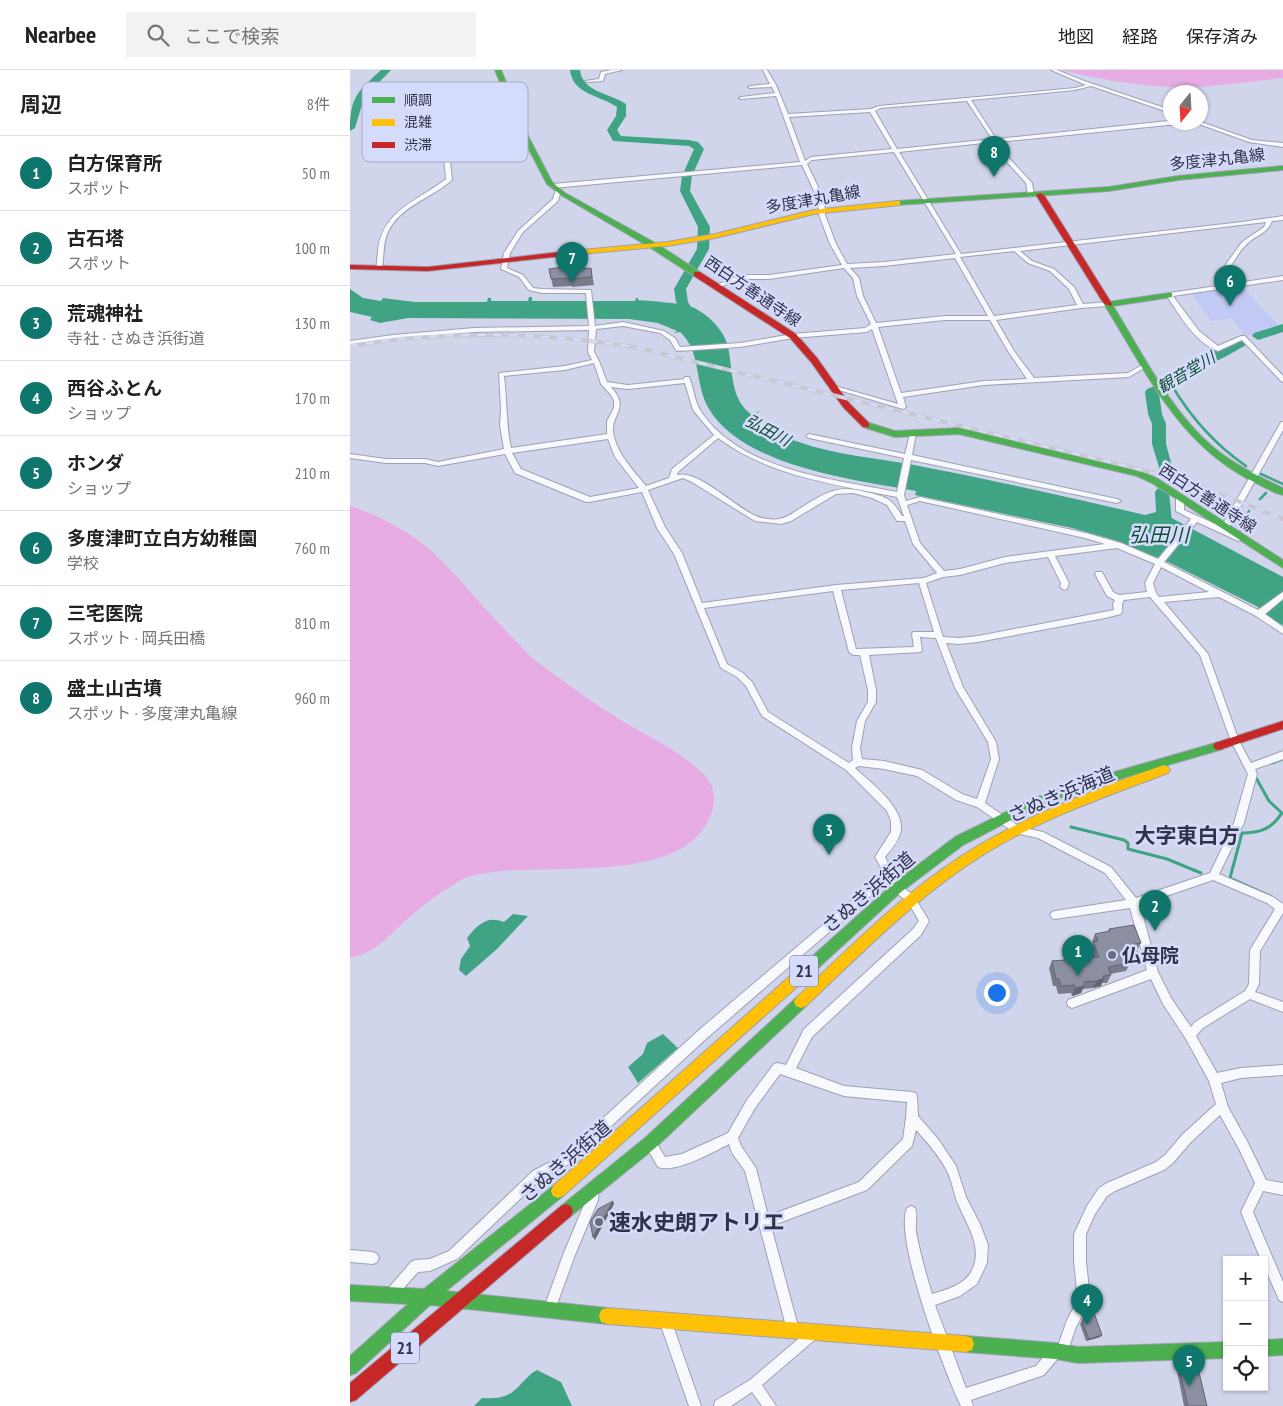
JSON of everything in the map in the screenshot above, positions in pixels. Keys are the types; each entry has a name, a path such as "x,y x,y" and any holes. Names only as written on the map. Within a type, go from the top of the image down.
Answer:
{"main road":[{"name":"西白方善通寺線","path":"498,70 503,82"},
{"name":"西白方善通寺線","path":"528,140 541,170 555,188 696,272 793,336 814,360 855,416 871,428 895,434 959,431 1140,474 1156,481 1283,565"},
{"name":"多度津丸亀線","path":"350,267 428,269 654,246 686,242 822,211 859,206 1109,189 1187,177 1283,168"},
{"path":"1035,195 1068,242 1161,388 1192,432 1220,456 1252,477 1283,492"},
{"path":"1108,304 1169,295"},
{"name":"さぬき浜街道","path":"427,1297 576,1177 897,888 959,842 1034,803 1080,786 1236,742 1283,725"},
{"name":"さぬき浜海道","path":"911,899 966,860 1018,830 1057,811 1236,742"},
{"name":"さぬき浜街道","path":"460,1302 593,1188 650,1143 911,899"},
{"path":"350,1293 427,1297 549,1311 816,1331 1078,1355 1223,1350"},
{"name":"21","path":"350,1367 427,1297"},
{"name":"21","path":"350,1394 460,1302"},
{"path":"1268,1348 1283,1347"}],"street":[{"path":"587,81 601,80 601,74 605,71 620,70"},
{"path":"765,70 778,94 817,191 822,215 832,244 856,278 860,296 874,325 903,407 835,388"},
{"path":"1053,70 1163,110"},
{"path":"786,116 872,110 879,107 1034,94 1075,89 1090,84"},
{"path":"750,87 774,85"},
{"path":"741,98 778,94"},
{"path":"968,99 1006,159 1025,177 1035,195"},
{"path":"872,110 959,255 957,257 994,318 1011,351 1031,379"},
{"path":"789,1071 808,1033 917,932 924,922 911,899 897,888 880,857 896,832 896,821 891,809 853,764 765,714 749,684 740,675 724,666 678,553 660,528 644,489 619,457 610,436 610,421 617,408 617,401 604,384 591,352 593,334 589,291 542,291 531,289 521,276 504,269 507,253 521,231 556,200 555,188 805,163 811,159 1163,124"},
{"path":"1208,126 1251,140 1283,146"},
{"path":"379,267 385,232 396,215 434,192 449,180 447,162"},
{"path":"717,286 741,277 769,277 1283,218"},
{"path":"1220,287 1218,276 1220,271 1226,268 1244,243 1267,228 1270,220"},
{"path":"1015,249 1030,262 1052,270 1072,288 1081,306"},
{"path":"1283,278 1169,295 1204,340 1212,346 1218,349 1243,337 1283,380"},
{"path":"350,343 474,330 623,324 654,328 670,336 678,350 740,345 793,336 867,330 874,325 945,318 994,318 1108,304"},
{"path":"596,361 565,368 501,374 504,409 503,426 508,451 518,471 589,500 644,489 683,476 695,480 755,520 778,522 788,519 835,492 853,491 874,496 890,503 900,519 906,518"},
{"path":"899,395 984,383 1129,375 1146,365"},
{"path":"604,384 628,387 687,380 692,401 700,415 718,434 737,448 782,469 901,499 920,499 1086,536 1118,545 1261,612 1283,630"},
{"path":"1226,526 1283,424"},
{"path":"673,478 675,471 718,434"},
{"path":"912,434 901,499 906,518 917,544 942,574"},
{"path":"350,456 386,462 425,461 438,464 508,451 610,436"},
{"path":"809,436 1117,501"},
{"path":"1180,498 1180,511 1242,539"},
{"path":"1195,519 1159,563 1149,584 1155,597 1204,654 1236,742 1253,774 1238,824 1213,876"},
{"path":"980,804 995,759 992,742 959,688 939,637 922,581 942,574 960,572 1005,560 1118,545"},
{"path":"1050,554 1065,583 1064,587"},
{"path":"1099,574 1110,594 1120,599"},
{"path":"700,606 836,588 928,580"},
{"path":"836,588 853,652 918,650 916,634 939,637 957,643 1014,631 1078,622 1118,612 1117,604 1121,597 1220,594"},
{"path":"1261,612 1283,595"},
{"path":"853,764 861,722 872,702 872,690 864,652"},
{"path":"1249,767 1283,755"},
{"path":"853,764 884,764 919,773 959,797 980,804 1018,830 1040,835 1108,870 1134,903 1153,973 1167,1001 1190,1035 1214,1079 1222,1106 1261,1182 1247,1212 1283,1296"},
{"path":"389,1296 415,1266 430,1265 452,1255 537,1175 567,1159 703,1034 890,873"},
{"path":"1055,915 1134,903 1213,876 1270,900 1282,909 1255,950 1254,984 1249,994 1199,1025 1190,1035"},
{"path":"1072,1003 1153,973"},
{"path":"1249,994 1283,1007"},
{"path":"650,1143 662,1163 683,1160 732,1137 751,1104 778,1068 844,1091 912,1097 912,1118 908,1142 864,1186 764,1223"},
{"path":"1214,1079 1241,1073 1283,1070"},
{"path":"911,1212 909,1216 912,1232 928,1302 940,1342 965,1401 1040,1372 1059,1352 1071,1324 1084,1301 1080,1261 1080,1234 1091,1210 1103,1192 1160,1166 1169,1159 1186,1138 1222,1106"},
{"path":"912,1118 935,1145 952,1171 963,1202 982,1242 978,1271 974,1278 956,1291 928,1302"},
{"path":"732,1137 736,1149 750,1168 793,1330"},
{"path":"1260,1185 1283,1189"},
{"path":"549,1311 568,1255 592,1200 593,1188"},
{"path":"350,1256 373,1258"},
{"path":"664,1320 695,1406"},
{"path":"720,1406 754,1384 816,1331"},
{"path":"754,1384 770,1406"}],"shaded area":[{"path":"1060,70 1283,70 1283,78 1214,86 1163,86 1102,79"},
{"path":"1241,286 1279,326 1251,335 1244,335 1232,318 1211,321 1191,294"},
{"path":"350,506 385,521 420,542 449,568 532,658 623,722 667,746 702,773 714,792 714,804 697,837 672,853 640,863 604,867 495,872 462,879 426,904 379,945 366,953 350,958"}],"water":[{"name":"弘田川","path":"350,289 363,298 381,301 383,298 415,302 487,302 488,298 491,298 491,301 528,301 529,297 532,297 532,301 635,301 638,298 638,300 674,303 692,307 711,320 725,338 728,345 734,386 740,402 752,415 761,410 753,416 768,430 827,450 914,465 1145,515 1156,512 1166,515 1283,577 1283,625 1262,615 1258,607 1170,563 1114,540 1072,528 915,495 916,491 833,476 774,458 748,445 725,429 709,409 704,399 695,359 687,340 680,332 674,333 677,331 658,323 629,319 408,318 380,323 370,320 372,317 350,312"},
{"path":"513,914 528,916 497,949 466,976 459,970 461,959 470,946 467,938 483,922 498,920 504,922"},
{"path":"663,1034 678,1048 638,1083 628,1067 643,1054 647,1043"},
{"path":"537,1370 561,1382 572,1406 474,1406 482,1398 505,1396 515,1390"}],"building":[{"path":"563,267 563,270 591,268 592,277 551,279 549,269"},
{"path":"1134,925 1141,943 1134,944 1138,954 1127,956 1130,963 1108,967 1111,975 1103,976 1104,978 1097,981 1084,982 1084,986 1075,988 1074,985 1061,986 1059,979 1056,979 1052,961 1099,957 1093,942 1098,941 1095,934 1110,931 1109,929"},
{"name":"速水史朗アトリエ","path":"613,1201 593,1237 590,1222 598,1209"},
{"path":"1094,1313 1102,1335 1089,1339 1082,1322 1085,1316"},
{"path":"1178,1364 1197,1364 1207,1406 1188,1406"}],"waterway":[{"name":"弘田川","path":"373,82 386,70"},
{"path":"575,70 576,78 586,89 622,106 621,116 612,130 617,139 689,143 694,144 699,149 687,176 685,191 704,227 703,249 680,289 682,302 696,325"},
{"name":"弘田川","path":"350,128 359,98 362,94"},
{"name":"観音堂川","path":"1258,336 1283,328"},
{"name":"観音堂川","path":"1167,474 1159,444 1159,424 1155,414 1152,392 1171,384 1172,380 1185,369 1220,354 1241,342"},
{"path":"1171,384 1195,419 1213,439 1246,466"},
{"path":"1261,474 1283,484"},
{"name":"観音堂川","path":"1162,492 1165,532"},
{"path":"1260,499 1266,493"},
{"path":"1241,534 1239,532 1249,511"},
{"path":"1272,763 1283,759"},
{"path":"1255,776 1269,801 1283,814"},
{"path":"1272,897 1230,878 1242,833 1254,832 1269,827 1281,814"},
{"path":"1071,827 1124,840 1128,843 1128,849 1167,859 1201,873"}],"railway":[{"path":"350,346 421,337 492,335 563,338 634,347 1135,468 1200,486 1283,519"}],"traffic: fast":[{"path":"498,70 503,82"},
{"path":"528,142 549,183 563,194 654,246 697,274"},
{"path":"897,203 1109,189 1178,178 1283,168"},
{"path":"1169,295 1108,304 1169,401 1201,441 1222,459 1283,492"},
{"path":"866,425 895,434 959,431 1140,474 1155,481 1283,565"},
{"path":"812,965 897,888 959,841 1034,803 1080,786 1219,746"},
{"path":"566,1211 650,1143 801,1002"},
{"path":"350,1367 427,1297 558,1191"},
{"path":"350,1293 427,1297 607,1316"},
{"path":"966,1344 1056,1351 1078,1355 1223,1350"},
{"path":"1268,1348 1283,1347"}],"traffic: slow":[{"path":"560,254 667,244 715,236 814,212 897,203"},
{"path":"801,1002 900,910 942,877 987,846 1061,810 1164,770"},
{"path":"558,1191 812,965"},
{"path":"607,1316 966,1344"}],"traffic: jam":[{"path":"1040,195 1108,304"},
{"path":"350,267 428,269 560,254"},
{"path":"697,274 793,336 814,360 846,405 866,425"},
{"path":"1219,746 1283,725"},
{"path":"350,1394 566,1211"}],"place":[{"name":"盛土山古墳","path":"994,177"},
{"name":"三宅医院","path":"572,283"},
{"name":"多度津町立白方幼稚園","path":"1230,306"},
{"name":"荒魂神社","path":"829,855"},
{"name":"古石塔","path":"1155,931"},
{"name":"仏母院","path":"1112,955"},
{"name":"白方保育所","path":"1078,976"},
{"name":"速水史朗アトリエ","path":"599,1222"},
{"name":"西谷ふとん","path":"1087,1325"},
{"name":"ホンダ","path":"1189,1386"}],"district":[{"name":"大字東白方","path":"1187,836"}]}
